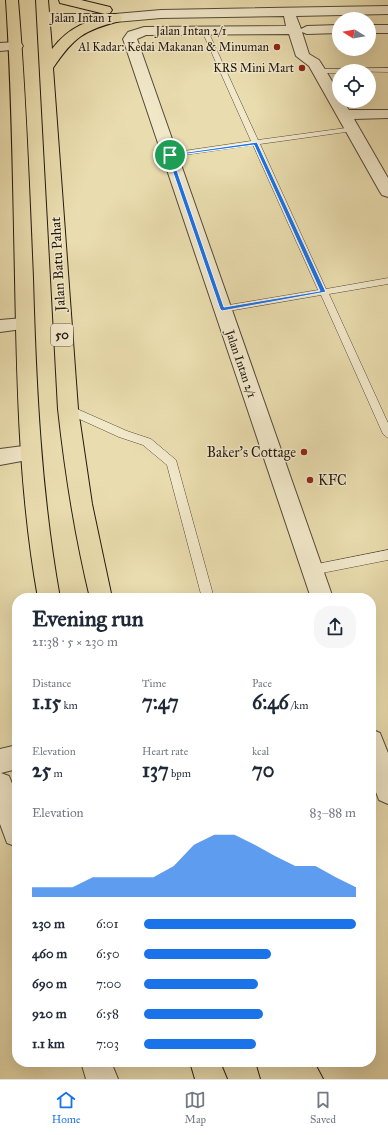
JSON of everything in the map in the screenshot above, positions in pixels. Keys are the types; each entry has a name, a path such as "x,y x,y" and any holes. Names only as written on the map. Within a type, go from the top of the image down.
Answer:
{"highway":[{"path":"13,0 23,10 44,18 30,31 16,48"},
{"path":"13,0 16,48 23,324 31,453 40,553 48,593"},
{"name":"Jalan Batu Pahat","path":"42,0 68,409 76,472 89,547 100,593"},
{"path":"65,0 110,9"},
{"path":"46,68 66,40 110,9"},
{"path":"207,1067 211,1079"},
{"path":"273,1067 277,1079"},
{"path":"299,1067 307,1079"}],"street":[{"name":"Jalan Intan 1","path":"44,18 110,9 161,14 388,10"},
{"path":"288,12 300,30"},
{"path":"302,12 300,30 303,56 316,67 344,115 383,175 388,192"},
{"path":"376,29 388,29"},
{"path":"300,30 332,30"},
{"name":"Jalan Intan 2/1","path":"300,30 144,31 133,35 130,38 320,593"},
{"path":"0,47 16,48"},
{"path":"344,115 388,114"},
{"path":"0,326 23,324"},
{"path":"0,457 31,453"},
{"path":"376,755 388,790"},
{"path":"0,761 12,758"},
{"path":"0,785 12,820"},
{"path":"98,1067 102,1079"}],"lane":[{"path":"205,31 388,434"},
{"path":"316,67 388,70"},
{"path":"170,155 353,129"},
{"path":"222,309 388,281"},
{"path":"68,409 123,434 147,442 172,463 207,593"},
{"path":"312,570 388,555"}],"place":[{"name":"Al Kadar: Kedai Makanan & Minuman","path":"277,47"},
{"name":"KRS Mini Mart","path":"302,68"},
{"name":"Baker's Cottage","path":"304,452"},
{"name":"KFC","path":"310,480"}],"route":[{"path":"256,143 323,292 222,309 170,155 256,143"}]}
